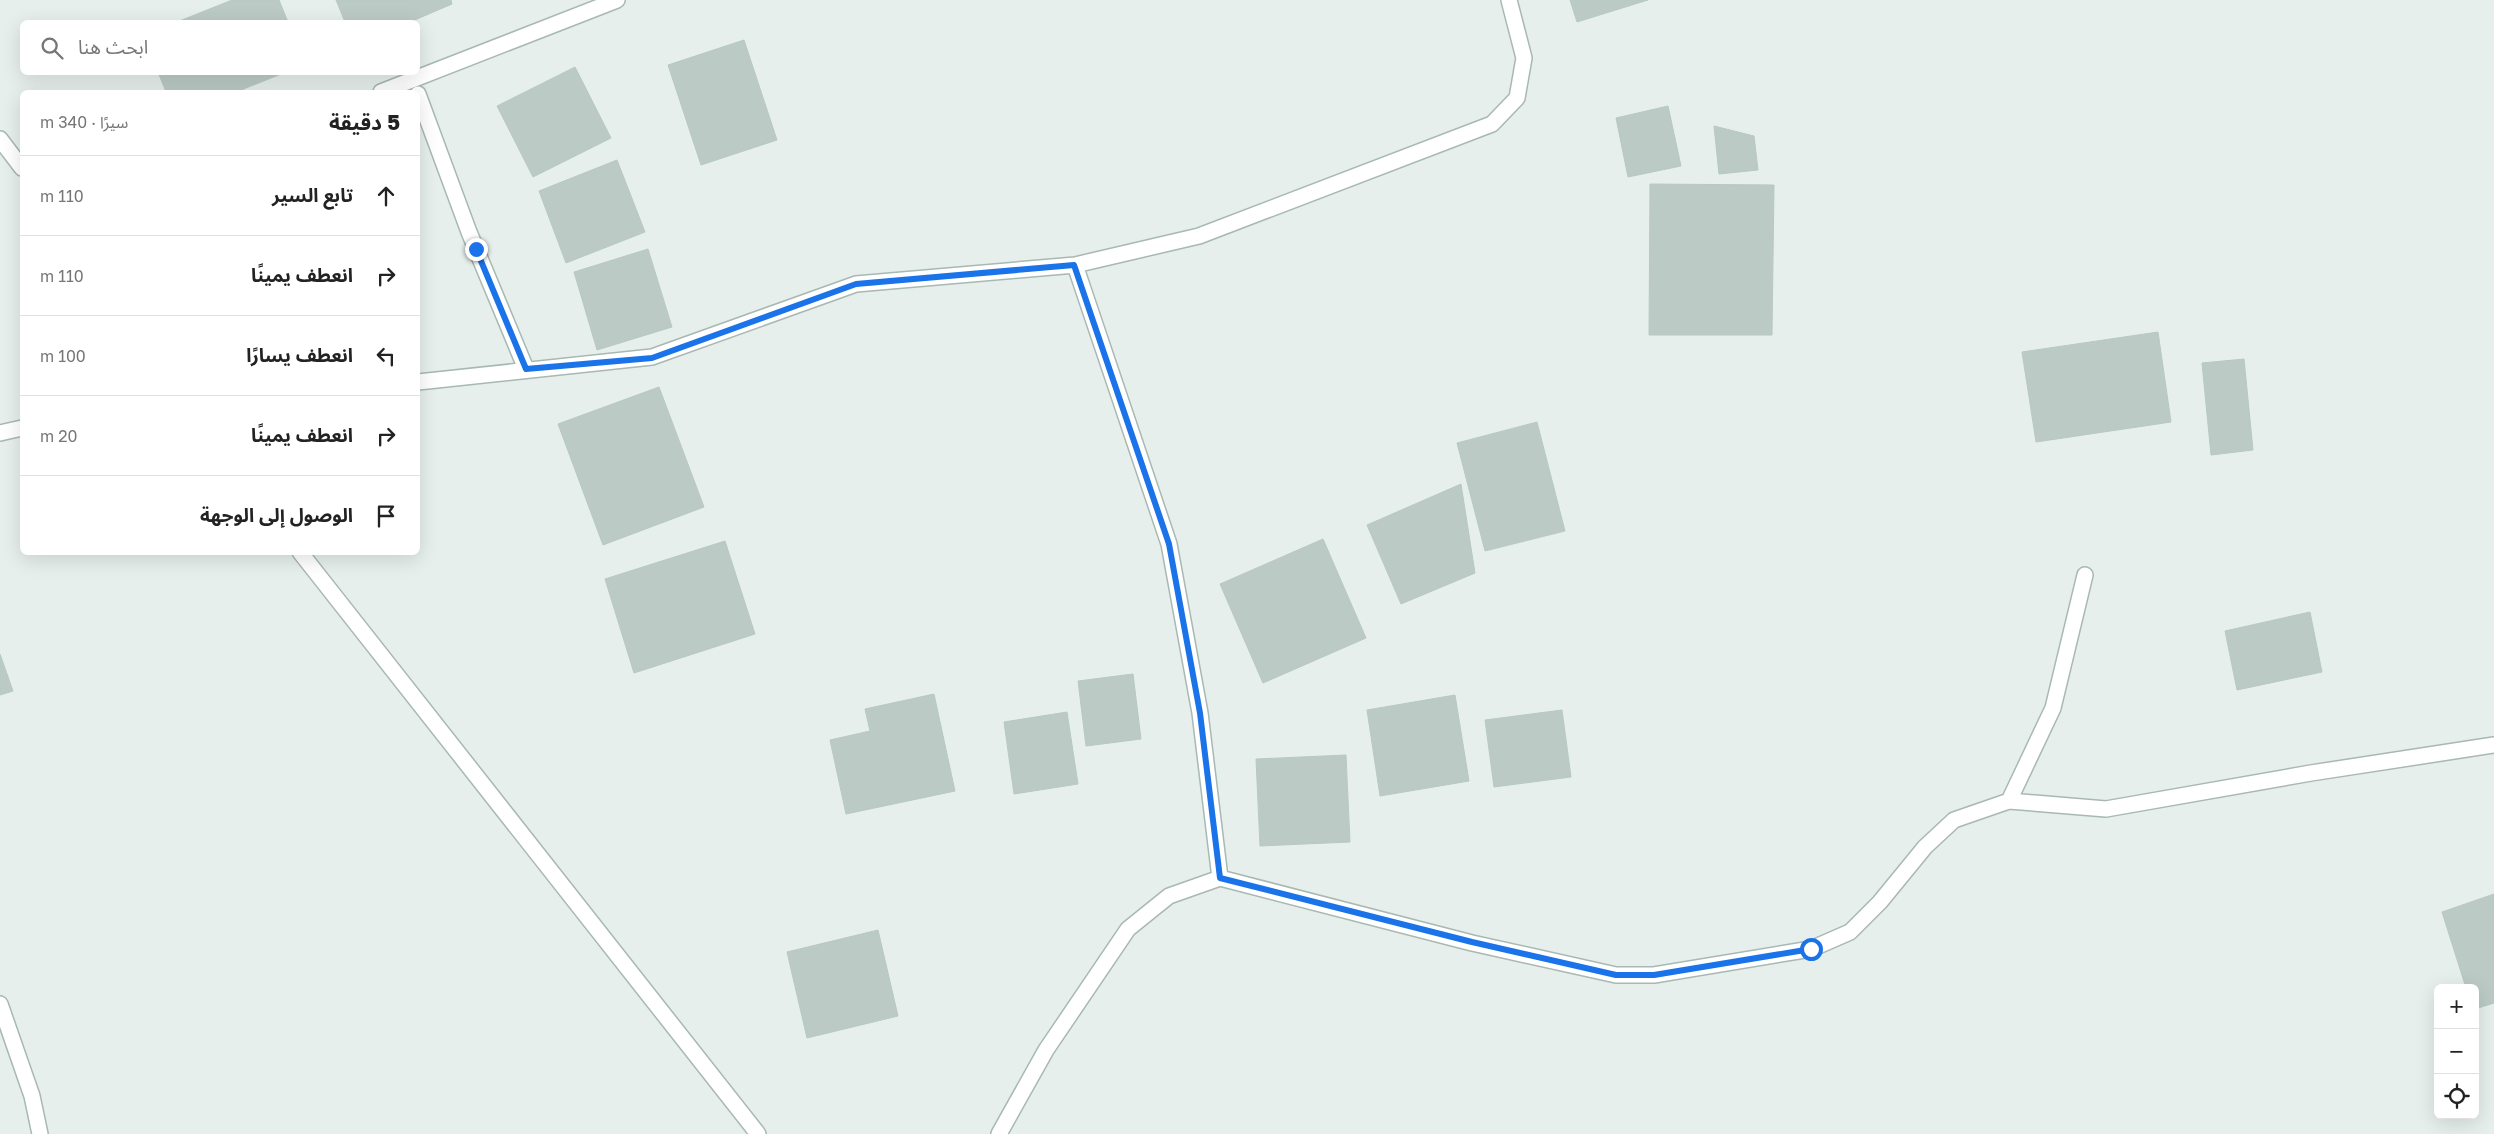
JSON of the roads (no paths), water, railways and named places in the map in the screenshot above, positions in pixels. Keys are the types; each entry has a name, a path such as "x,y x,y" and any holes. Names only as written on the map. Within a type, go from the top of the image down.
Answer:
{"street":[{"path":"415,89 617,0"},
{"path":"420,382 526,369 652,358 856,284 1074,265 1198,236 1492,124 1517,98 1524,58 1509,0"},
{"path":"420,102 469,232 526,369"},
{"path":"0,139 20,165"},
{"path":"1074,265 1169,544 1200,713 1220,878"},
{"path":"0,433 20,428"},
{"path":"302,555 758,1134"},
{"path":"2010,800 2052,708 2085,575"},
{"path":"999,1134 1046,1050 1128,929 1169,896 1220,878 1472,942 1616,975 1654,975 1811,949 1850,932 1880,902 1925,847 1954,820 2010,800 2106,809 2321,771 2494,745"},
{"path":"0,1004 32,1096 40,1134"}]}
